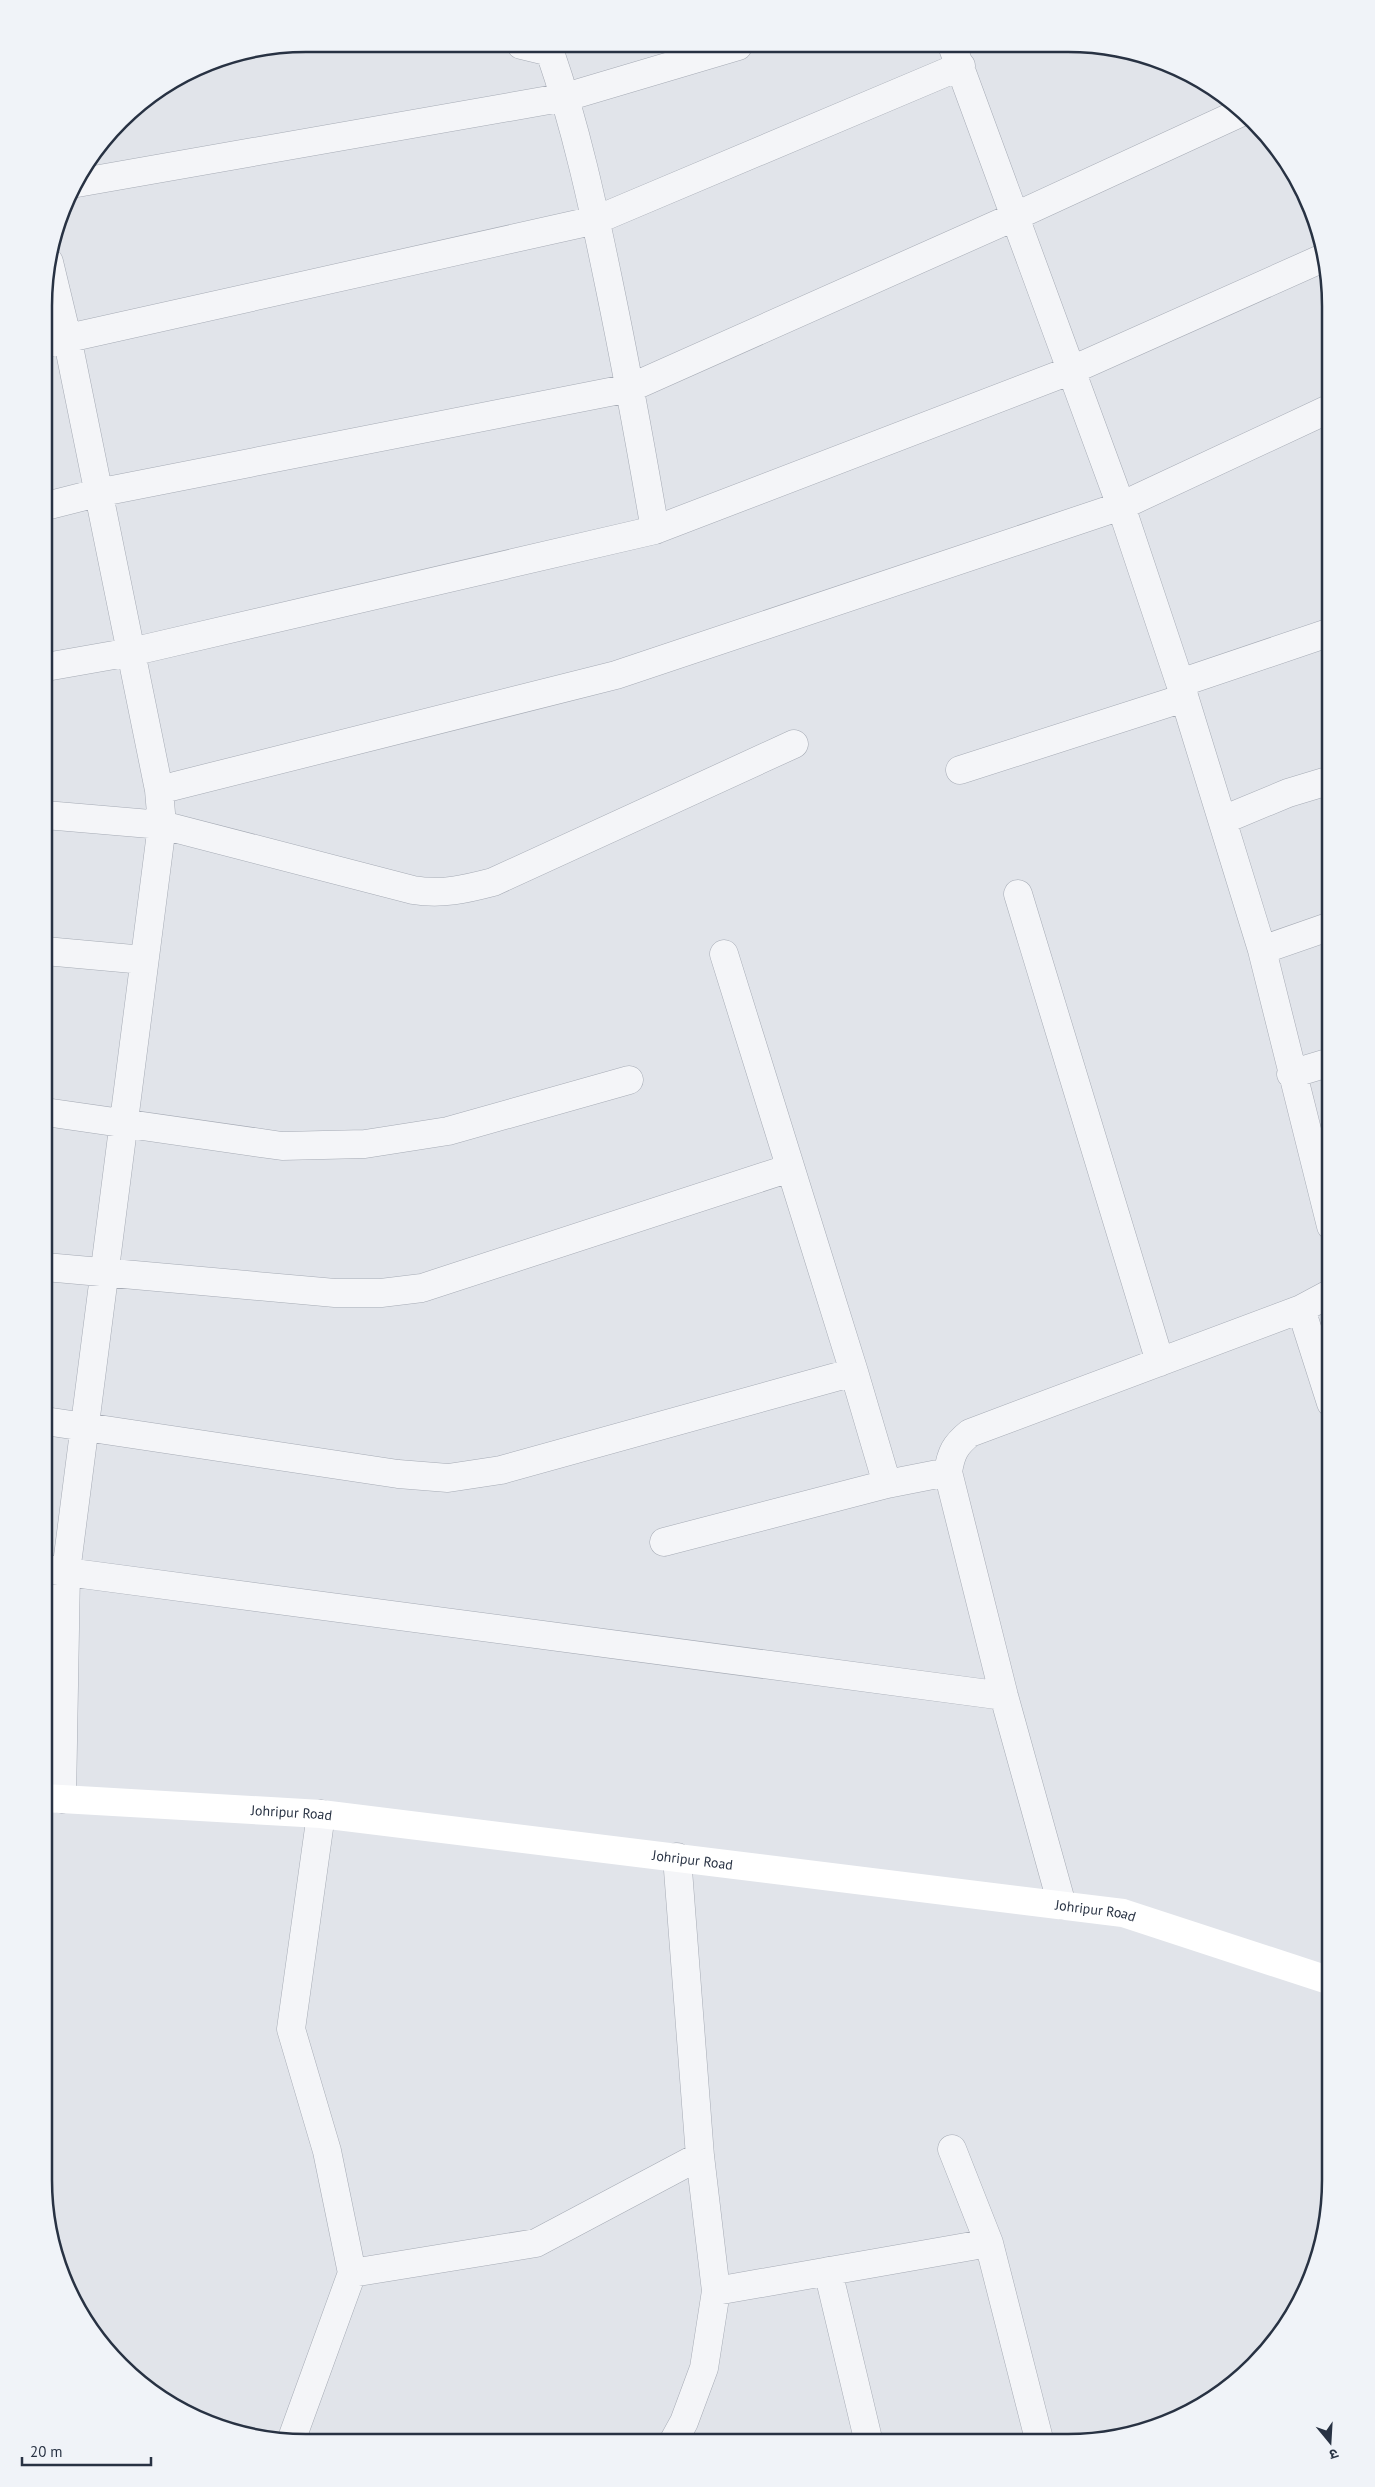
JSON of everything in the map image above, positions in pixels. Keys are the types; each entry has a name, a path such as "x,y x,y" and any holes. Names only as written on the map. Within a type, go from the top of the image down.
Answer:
{"street":[{"path":"550,52 566,97 596,220 630,388 655,530"},
{"path":"86,180 566,97 718,52"},
{"path":"56,340 596,220 957,57 1121,506 1182,690 1262,950 1291,1074 1322,1176"},
{"path":"52,504 97,493 630,388 1016,216 1235,115"},
{"path":"52,666 131,652 655,530 1072,370 1318,260"},
{"path":"52,300 56,340 97,493 131,652 159,790 162,825 84,1426 55,1570 53,1798"},
{"path":"159,790 616,675 1121,506 1322,412"},
{"path":"960,770 1182,690 1322,636"},
{"path":"52,816 162,825 414,890 432,893 460,891 493,882 794,744"},
{"path":"1223,820 1288,793 1322,783"},
{"path":"1018,894 1160,1362"},
{"path":"1262,950 1322,929"},
{"path":"52,952 144,960"},
{"path":"724,954 887,1484"},
{"path":"1291,1074 1322,1065"},
{"path":"52,1113 282,1146 366,1144 448,1131 629,1080"},
{"path":"52,1269 335,1293 381,1293 422,1288 790,1168"},
{"path":"1062,1905 1004,1696 948,1472 950,1456 955,1445 970,1433 1301,1309 1322,1298"},
{"path":"1301,1309 1322,1375"},
{"path":"52,1422 398,1474 448,1478 501,1470 854,1372"},
{"path":"664,1542 887,1484 948,1472"},
{"path":"55,1570 1004,1696"},
{"name":"Johripur Road","path":"53,1798 321,1814 1122,1913 1322,1978"},
{"path":"294,2434 352,2273 327,2151 291,2029 321,1814"},
{"path":"677,1857 700,2156 716,2291 704,2368 687,2414 677,2434"},
{"path":"952,2149 989,2243 1038,2434"},
{"path":"352,2273 536,2243 700,2156"},
{"path":"716,2291 989,2243"},
{"path":"828,2271 867,2434"},
{"path":"687,2414 693,2434"}]}
